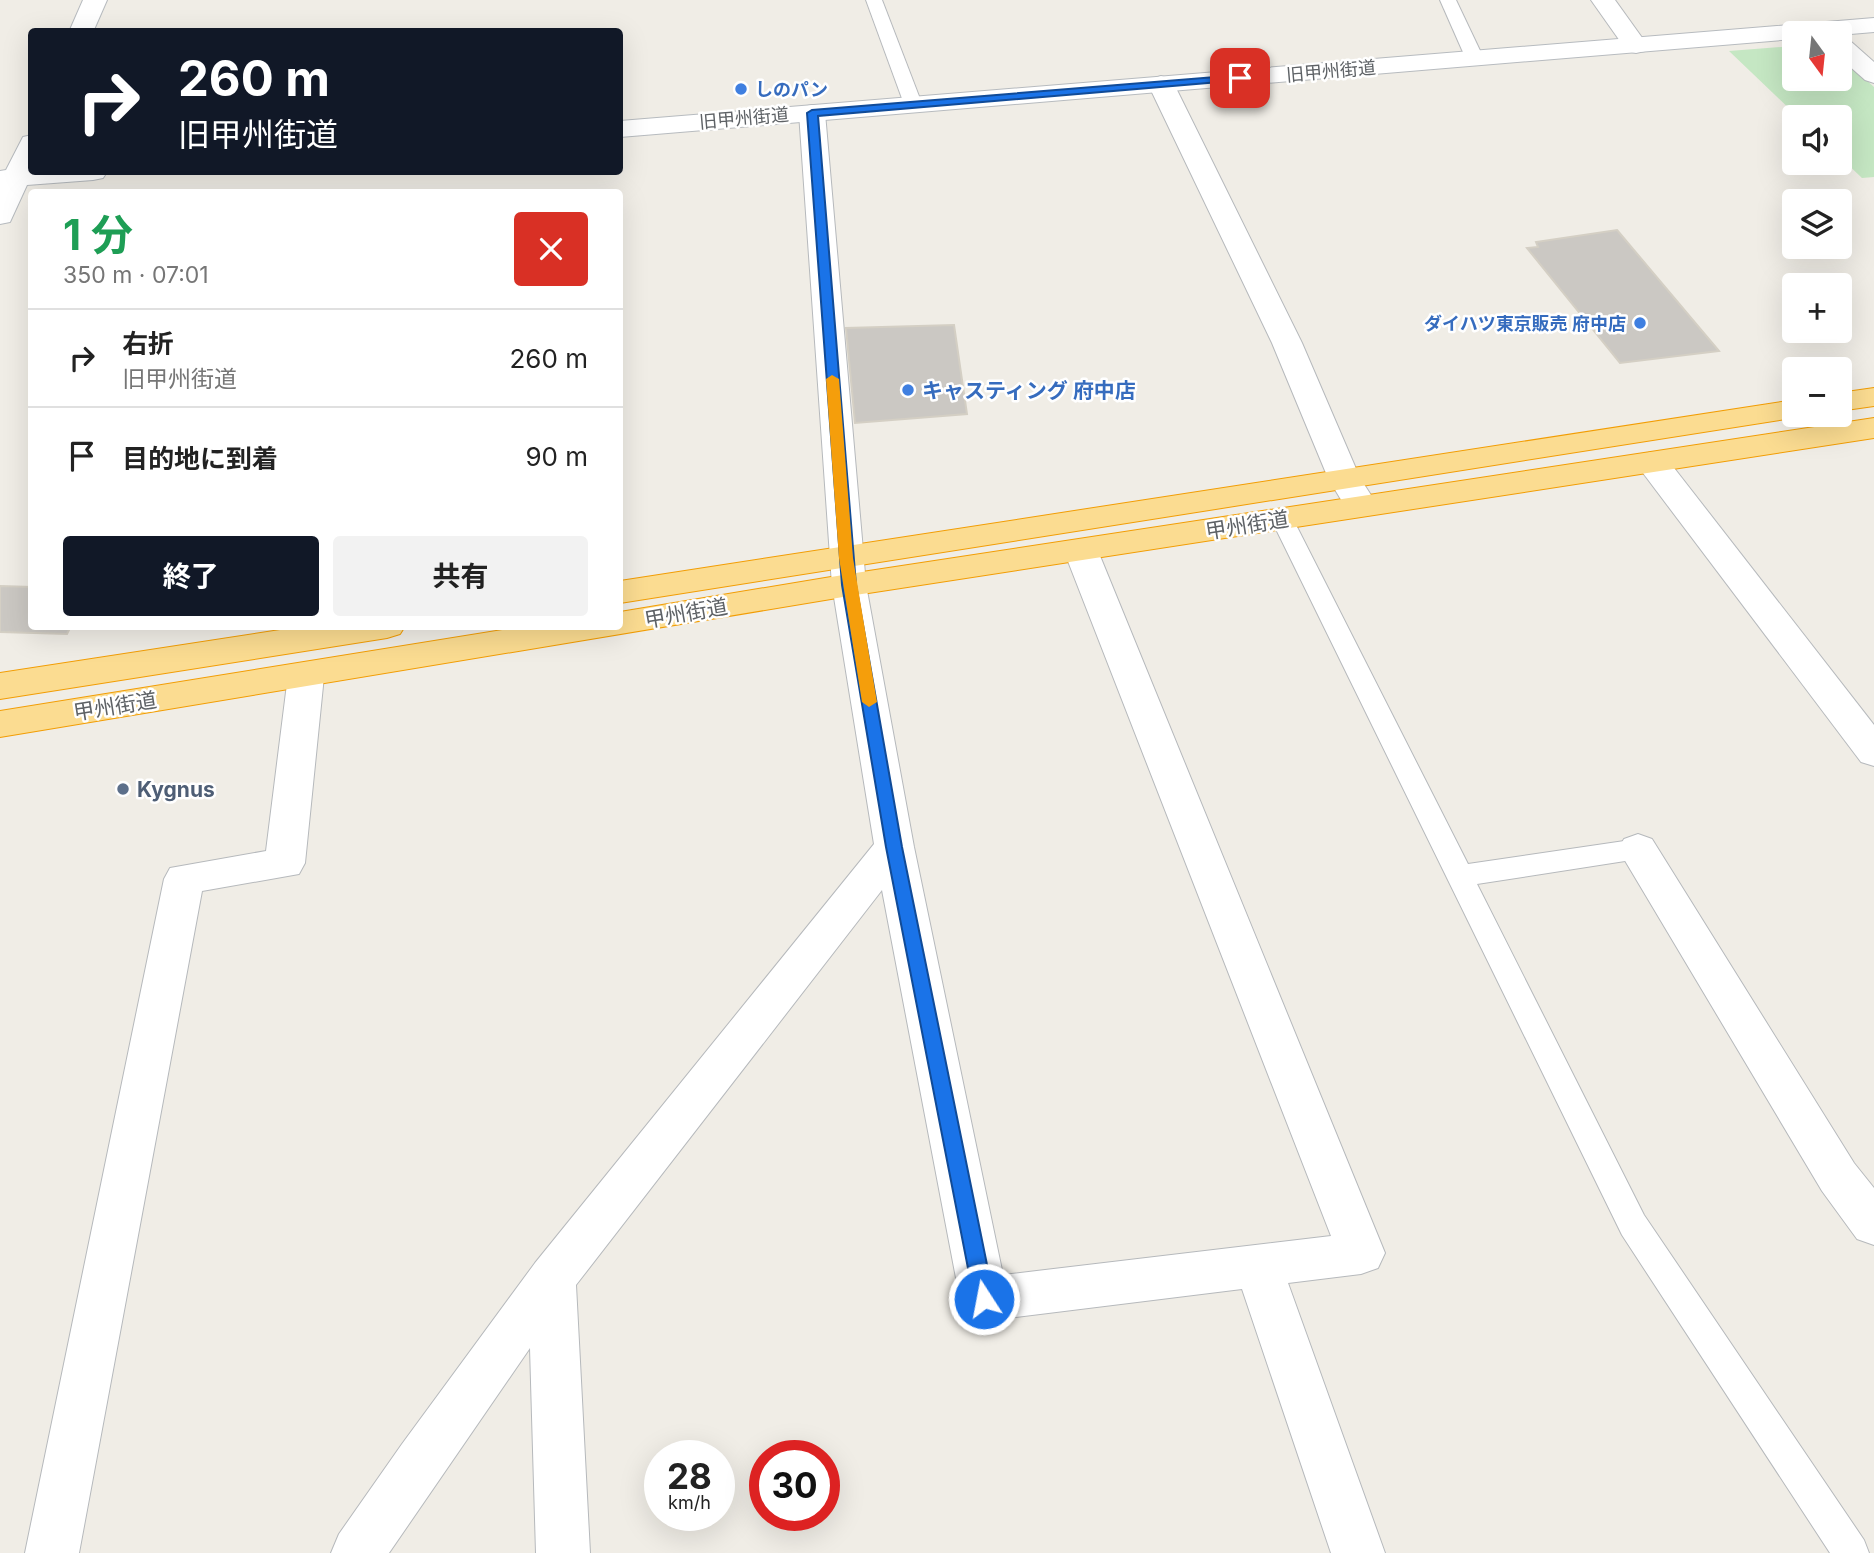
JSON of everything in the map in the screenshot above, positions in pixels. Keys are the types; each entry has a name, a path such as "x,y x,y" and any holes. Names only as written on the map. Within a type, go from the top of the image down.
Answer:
{"highway":[{"path":"1852,400 1874,397"},
{"name":"甲州街道","path":"623,623 848,572 1353,492 1782,411"},
{"name":"甲州街道","path":"623,592 1081,551 1282,519 1353,492 1653,462 1874,428"},
{"name":"甲州街道","path":"0,686 361,630"},
{"name":"甲州街道","path":"0,724 580,630"}],"street":[{"path":"83,28 95,0"},
{"path":"1603,0 1636,46"},
{"name":"旧甲州街道","path":"1852,30 1874,25"},
{"name":"旧甲州街道","path":"623,128 1636,46 1782,38"},
{"path":"1852,56 1874,75"},
{"path":"1161,84 1287,343 1353,492"},
{"path":"812,113 848,572 894,847 984,1299 1361,1254 1081,551"},
{"path":"0,216 8,178 28,149"},
{"path":"8,178 50,175"},
{"path":"1653,462 1874,752"},
{"path":"52,1553 184,880 285,863 306,676"},
{"path":"358,1553 422,1456 552,1278 894,847"},
{"path":"1638,849 1838,1177 1874,1224"},
{"path":"1258,1266 1358,1553"},
{"path":"552,1278 563,1553"}],"lane":[{"path":"874,0 913,104"},
{"path":"1448,0 1475,59"},
{"path":"1282,519 1633,1225 1851,1553"},
{"path":"1460,876 1638,849"}],"green space":[{"path":"1782,47 1782,91 1852,91 1852,67 1874,87 1874,177 1862,178 1852,168 1852,105 1785,105 1729,51"}],"building":[{"path":"1617,230 1719,351 1620,363 1527,248 1538,247 1536,242"},
{"path":"954,325 967,414 855,423 846,328"},
{"path":"0,586 28,587 28,630 69,630 67,634 0,632"}],"slow traffic":[{"path":"832,379 849,585 869,702"}],"place":[{"name":"しのパン","path":"741,89"},
{"name":"ダイハツ東京販売 府中店","path":"1640,323"},
{"name":"キャスティング 府中店","path":"908,390"},
{"name":"Kygnus","path":"123,789"}],"route":[{"path":"984,1299 894,847 849,585 812,113 1240,78"}]}
